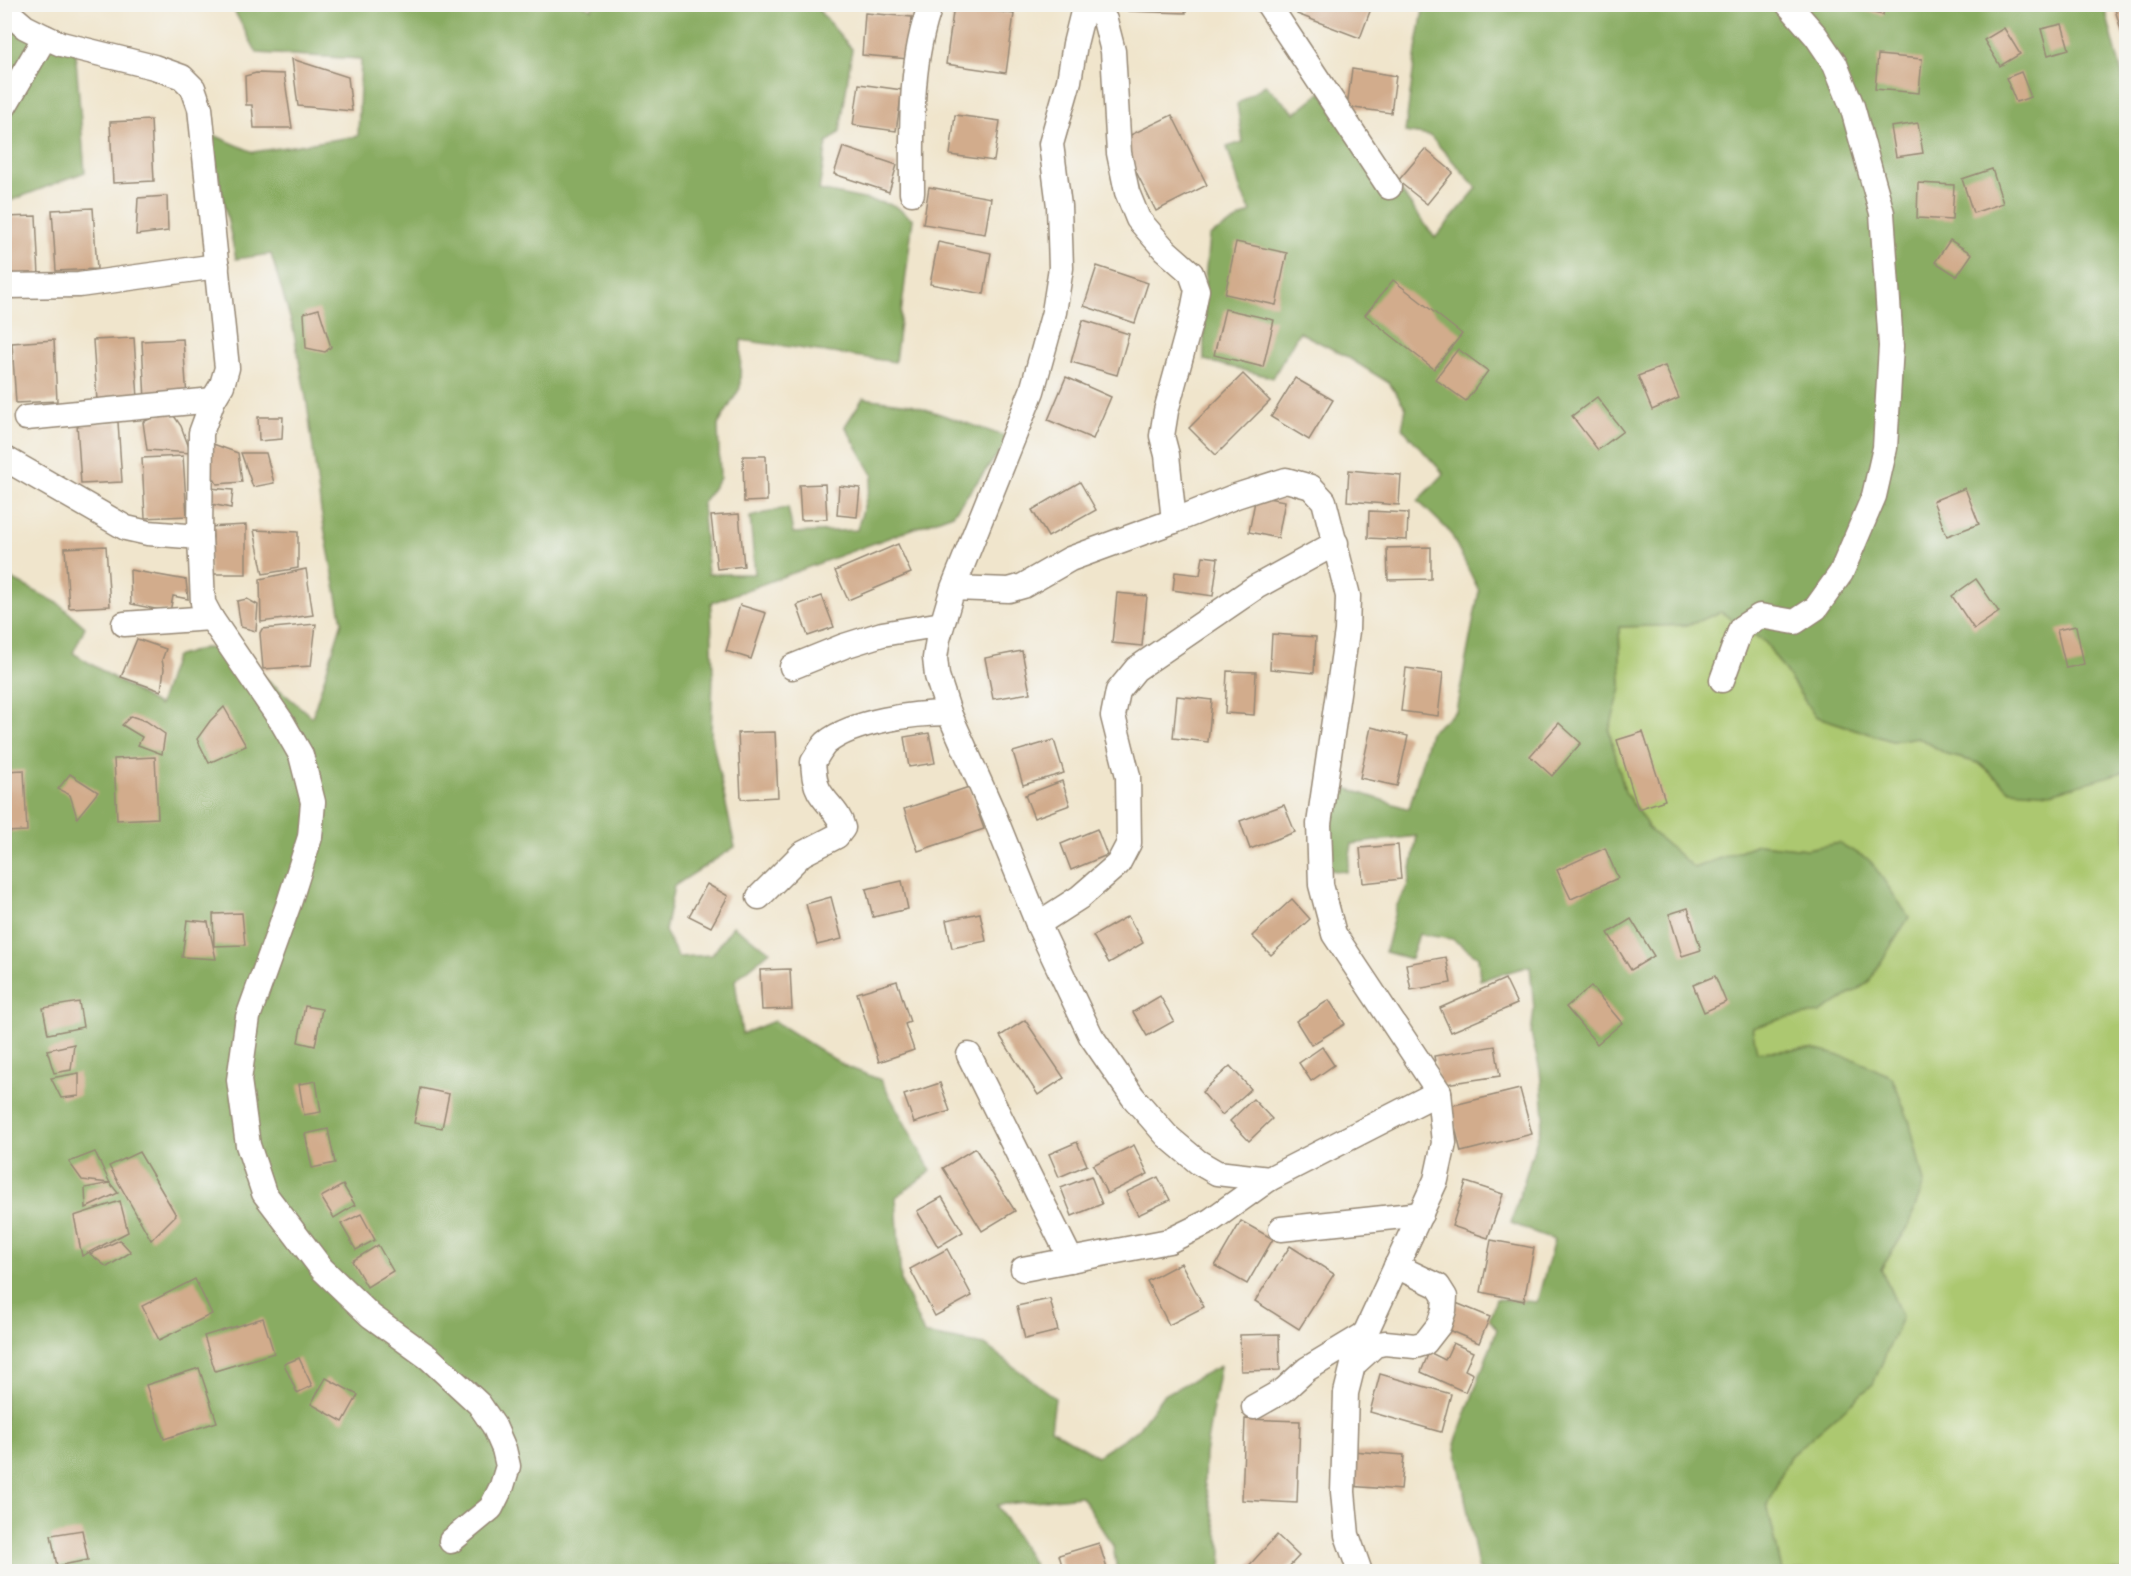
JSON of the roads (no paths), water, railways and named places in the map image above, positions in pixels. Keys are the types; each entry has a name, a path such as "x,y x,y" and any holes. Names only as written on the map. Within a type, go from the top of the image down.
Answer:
{"street":[{"path":"912,193 915,78 931,4"},
{"path":"1085,4 1069,81 1051,144 1059,206 1061,268 1054,312 1032,391 953,588 938,639 935,658 937,676 949,713 1038,924 1091,1035 1133,1097 1167,1136 1198,1162 1217,1173 1269,1179"},
{"path":"1094,4 1105,20 1113,51 1119,153 1127,192 1138,219 1165,250 1191,273 1197,290 1166,411 1162,436 1167,455 1174,521"},
{"path":"1268,4 1389,187"},
{"path":"1722,680 1741,628 1760,615 1795,622 1816,608 1841,573 1874,496 1885,448 1891,346 1882,213 1852,106 1835,64 1816,36 1788,4"},
{"path":"4,9 25,27 45,38 154,67 182,77 193,88 200,108 227,368 201,433 200,537 203,603 282,722 301,755 313,802 310,837 248,1017 239,1080 248,1144 264,1193 322,1269 371,1316 429,1358 479,1404 494,1426 504,1449 508,1466 502,1486 491,1508 451,1541"},
{"path":"4,107 45,38"},
{"path":"4,286 79,285 217,266"},
{"path":"26,418 213,400"},
{"path":"4,458 126,528 148,533 200,537"},
{"path":"953,588 1009,590 1023,586 1070,559 1236,496 1286,480 1311,487 1324,501 1348,596 1347,631 1319,824 1321,885 1334,934 1439,1092 1444,1143 1437,1180 1365,1334 1353,1365 1346,1394 1343,1492 1347,1535 1360,1572"},
{"path":"1038,924 1080,897 1118,864 1129,843 1128,776 1113,716 1118,690 1136,669 1256,587 1336,543"},
{"path":"124,624 211,618"},
{"path":"792,667 882,634 942,624"},
{"path":"759,897 802,854 837,836 843,828 841,818 820,792 815,782 813,762 826,743 858,726 924,713 949,713"},
{"path":"969,1055 1071,1260"},
{"path":"1023,1269 1169,1241 1210,1221 1269,1179 1439,1092"},
{"path":"1281,1229 1421,1214"},
{"path":"1353,1365 1375,1345 1385,1343 1415,1346 1425,1343 1439,1325 1445,1298 1438,1286 1396,1266"},
{"path":"1254,1407 1284,1390 1307,1369 1365,1334"}]}
